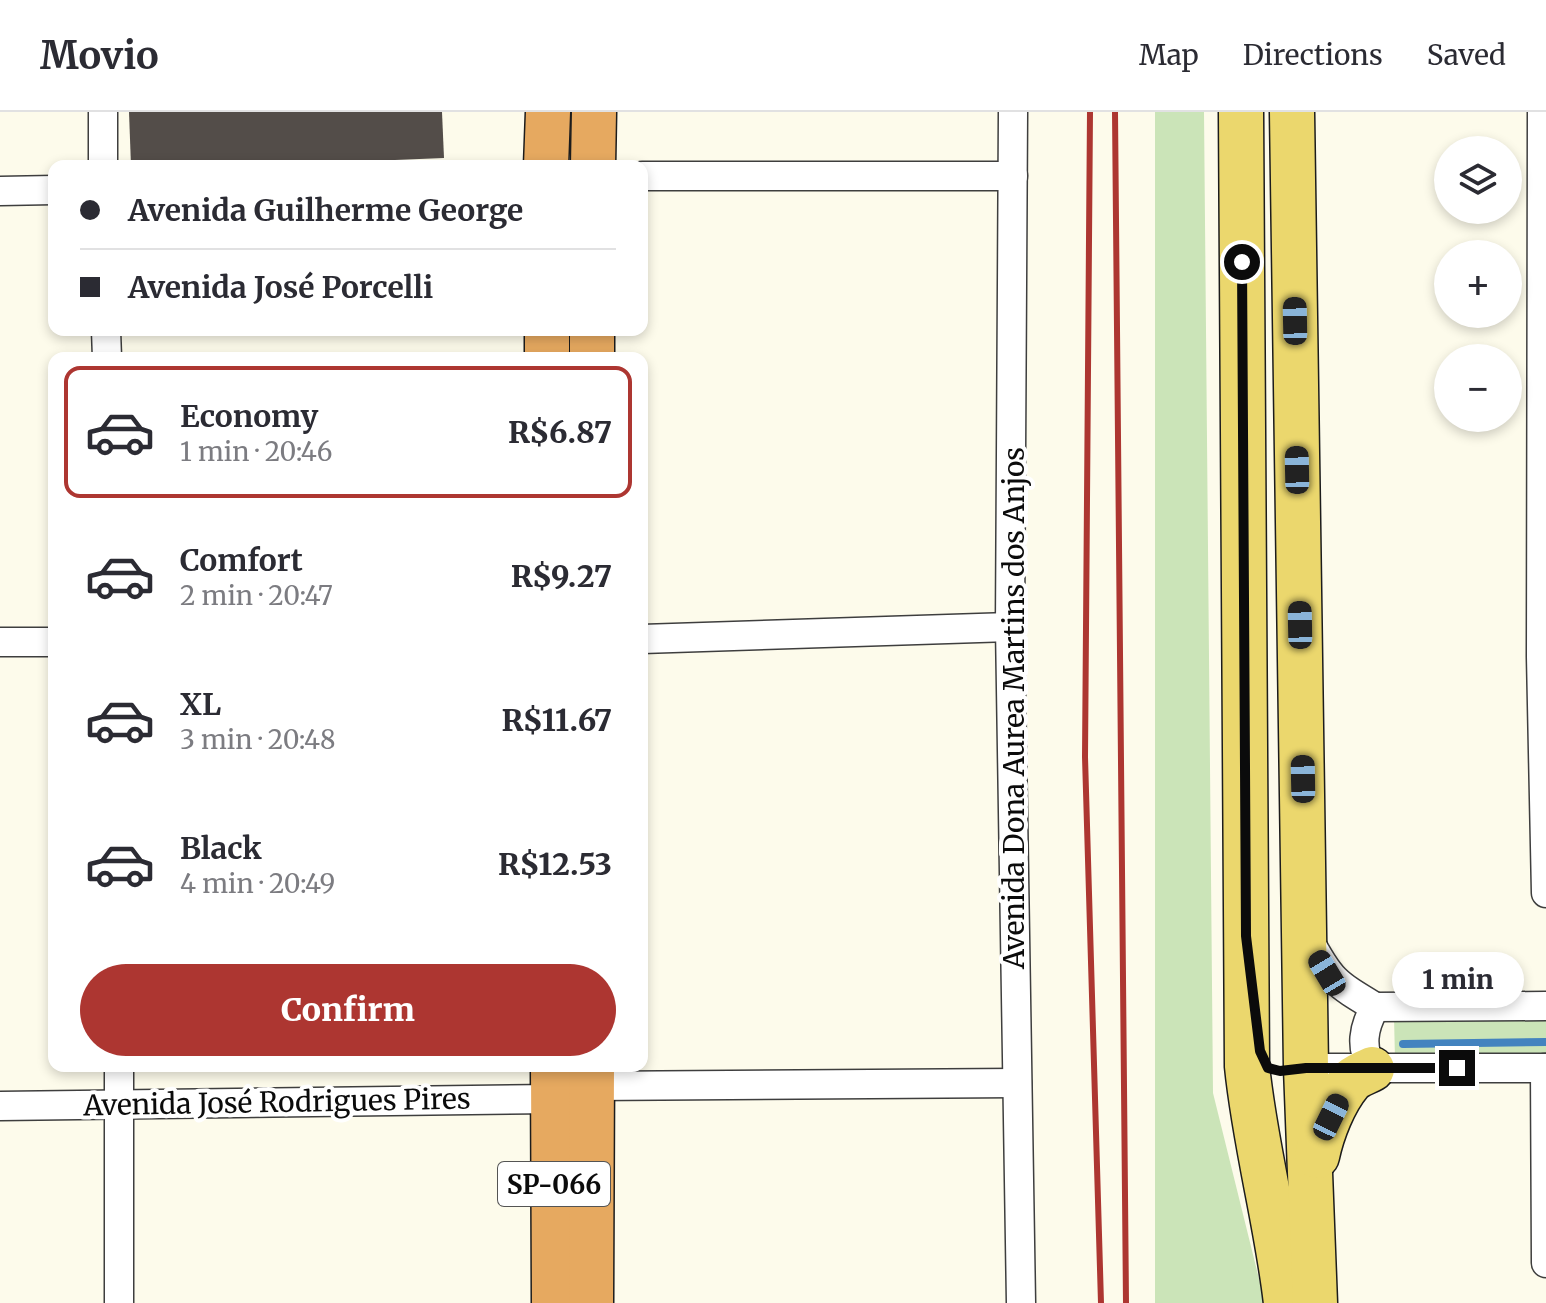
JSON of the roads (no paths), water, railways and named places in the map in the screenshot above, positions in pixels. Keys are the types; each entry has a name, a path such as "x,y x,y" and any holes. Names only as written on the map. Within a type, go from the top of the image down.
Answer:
{"highway":[{"path":"546,160 548,112"},
{"path":"593,160 594,112"},
{"name":"SP-066","path":"554,1303 572,1079"},
{"name":"SP-066","path":"572,1079 591,1303"}],"main road":[{"path":"1241,112 1247,1066 1286,1303"},
{"path":"1292,112 1306,1068 1315,1303"},
{"path":"1246,936 1261,1056 1268,1068 1273,1070 1306,1068"},
{"path":"1312,1182 1320,1141 1341,1095 1352,1080 1372,1069"}],"street":[{"path":"103,112 103,160"},
{"name":"Avenida Dona Aurea Martins dos Anjos","path":"1013,112 1010,627 1021,1303"},
{"path":"1542,112 1541,657 1546,893"},
{"path":"648,176 1013,176"},
{"path":"0,191 48,190"},
{"path":"648,639 1010,627"},
{"path":"0,642 48,642"},
{"path":"1305,933 1327,973 1339,986 1375,1007 1546,1006"},
{"path":"1372,1069 1366,1056 1364,1031 1375,1007"},
{"path":"1306,1068 1546,1068 1546,1263"},
{"path":"119,1072 119,1303"},
{"name":"Avenida José Rodrigues Pires","path":"0,1106 120,1104 572,1079 1017,1083"}],"waterway":[{"path":"1403,1044 1546,1042"}],"railway":[{"path":"1090,112 1085,757 1101,1303"},
{"path":"1115,112 1126,1303"}]}
